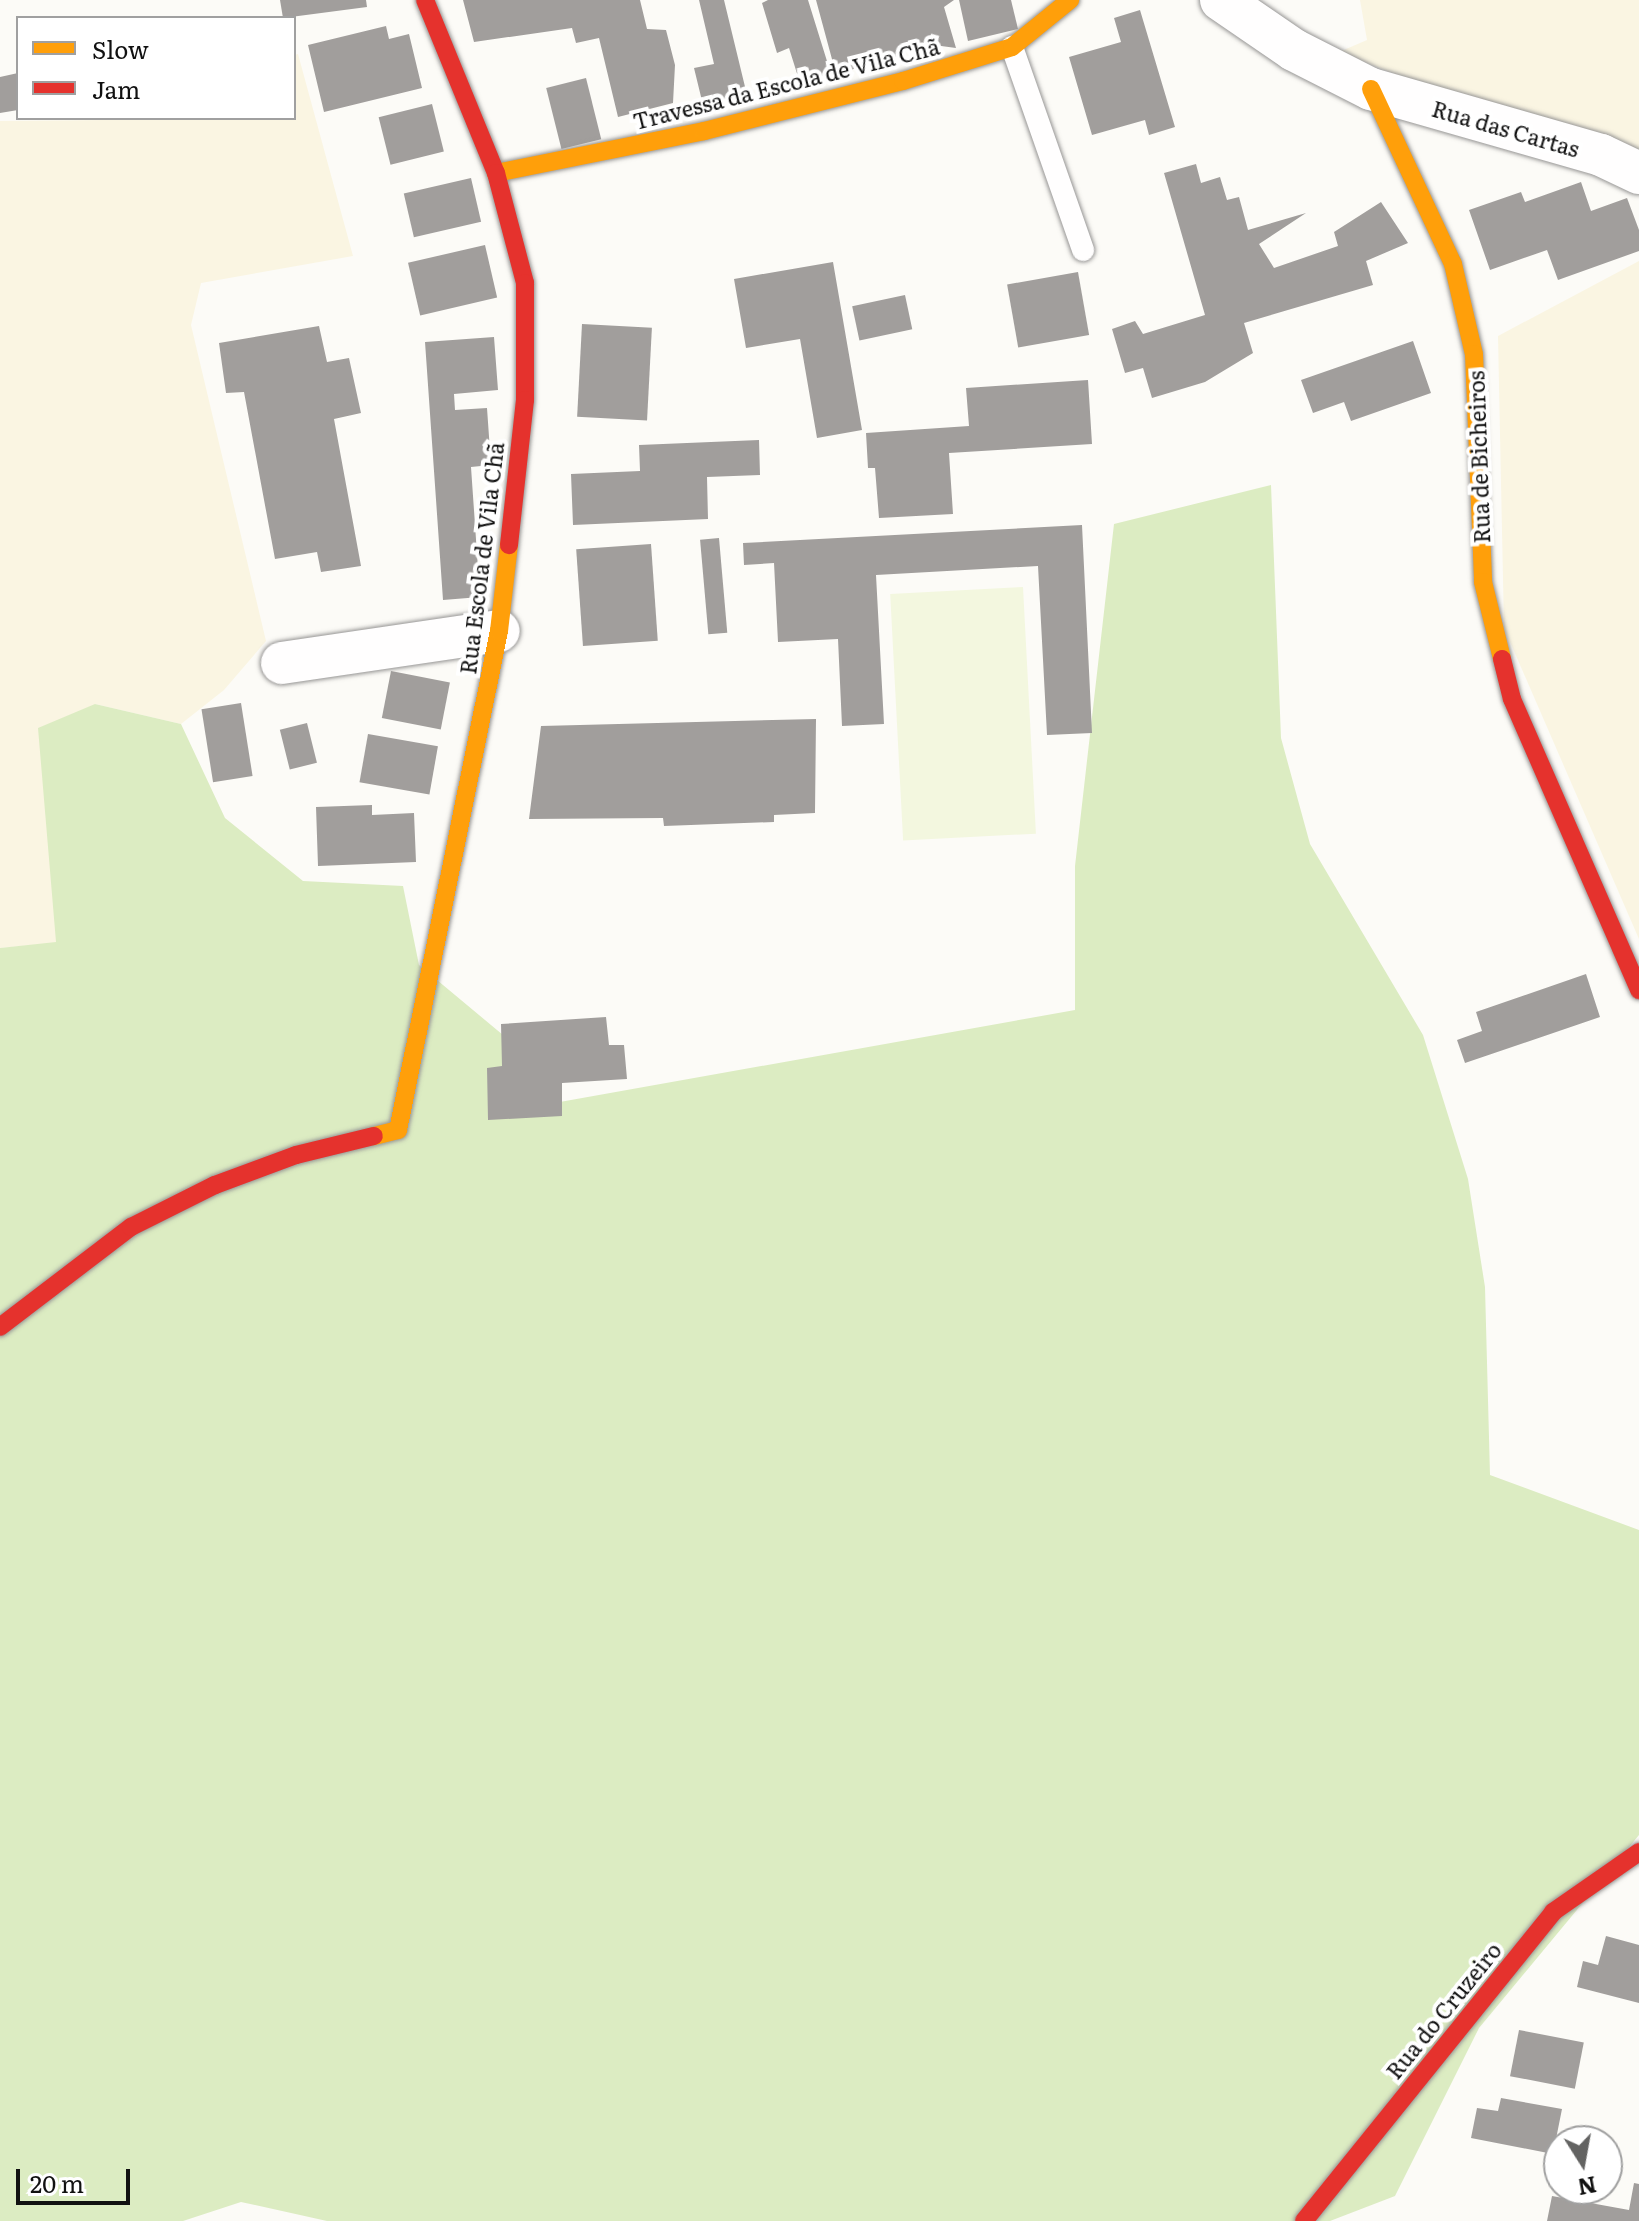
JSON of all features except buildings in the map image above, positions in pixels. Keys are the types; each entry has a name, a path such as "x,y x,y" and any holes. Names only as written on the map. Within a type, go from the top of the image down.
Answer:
{"street":[{"name":"Rua Escola de Vila Chã","path":"0,1327 131,1227 201,1192 296,1155 398,1130 499,631 525,400 525,283 496,173 425,0"},
{"name":"Travessa da Escola de Vila Chã","path":"496,173 704,131 903,81 1012,47 1070,0"},
{"path":"1221,0 1294,50 1371,89"},
{"name":"Rua das Cartas","path":"1371,89 1601,155 1639,173"},
{"name":"Rua de Bicheiros","path":"1371,89 1453,264 1474,354 1483,582 1512,699 1639,990"},
{"path":"282,663 499,631"},
{"name":"Rua do Cruzeiro","path":"1304,2221 1553,1912 1639,1852"}],"lane":[{"path":"1012,47 1083,250"}],"shaded area":[{"path":"1360,0 1639,0 1639,170 1339,52 1367,40"},
{"path":"296,54 353,256 201,283 191,325 266,641 224,690 181,724 95,704 56,943 0,948 0,121 296,120"},
{"path":"1639,261 1639,939 1504,628 1498,336"}],"green space":[{"path":"1271,485 1281,738 1310,844 1423,1035 1468,1179 1485,1287 1490,1475 1639,1530 1639,1835 1479,2028 1395,2196 1330,2221 327,2221 241,2202 183,2221 0,2221 0,948 56,942 38,728 95,704 181,724 225,818 303,881 403,886 419,965 503,1035 515,1110 1075,1010 1075,866 1114,524"},
{"path":"1023,587 1036,834 903,841 890,594"}],"traffic: slow":[{"path":"496,173 704,131 903,81 1012,47 1070,0"},
{"path":"1371,89 1453,264 1474,354 1483,582 1502,659"},
{"path":"374,1136 398,1130 499,631 509,545"}],"traffic: jam":[{"path":"425,0 496,173 525,283 525,400 509,545"},
{"path":"1502,659 1512,699 1639,990"},
{"path":"0,1327 131,1227 215,1185 296,1155 374,1136"},
{"path":"1304,2221 1553,1912 1639,1852"}]}
